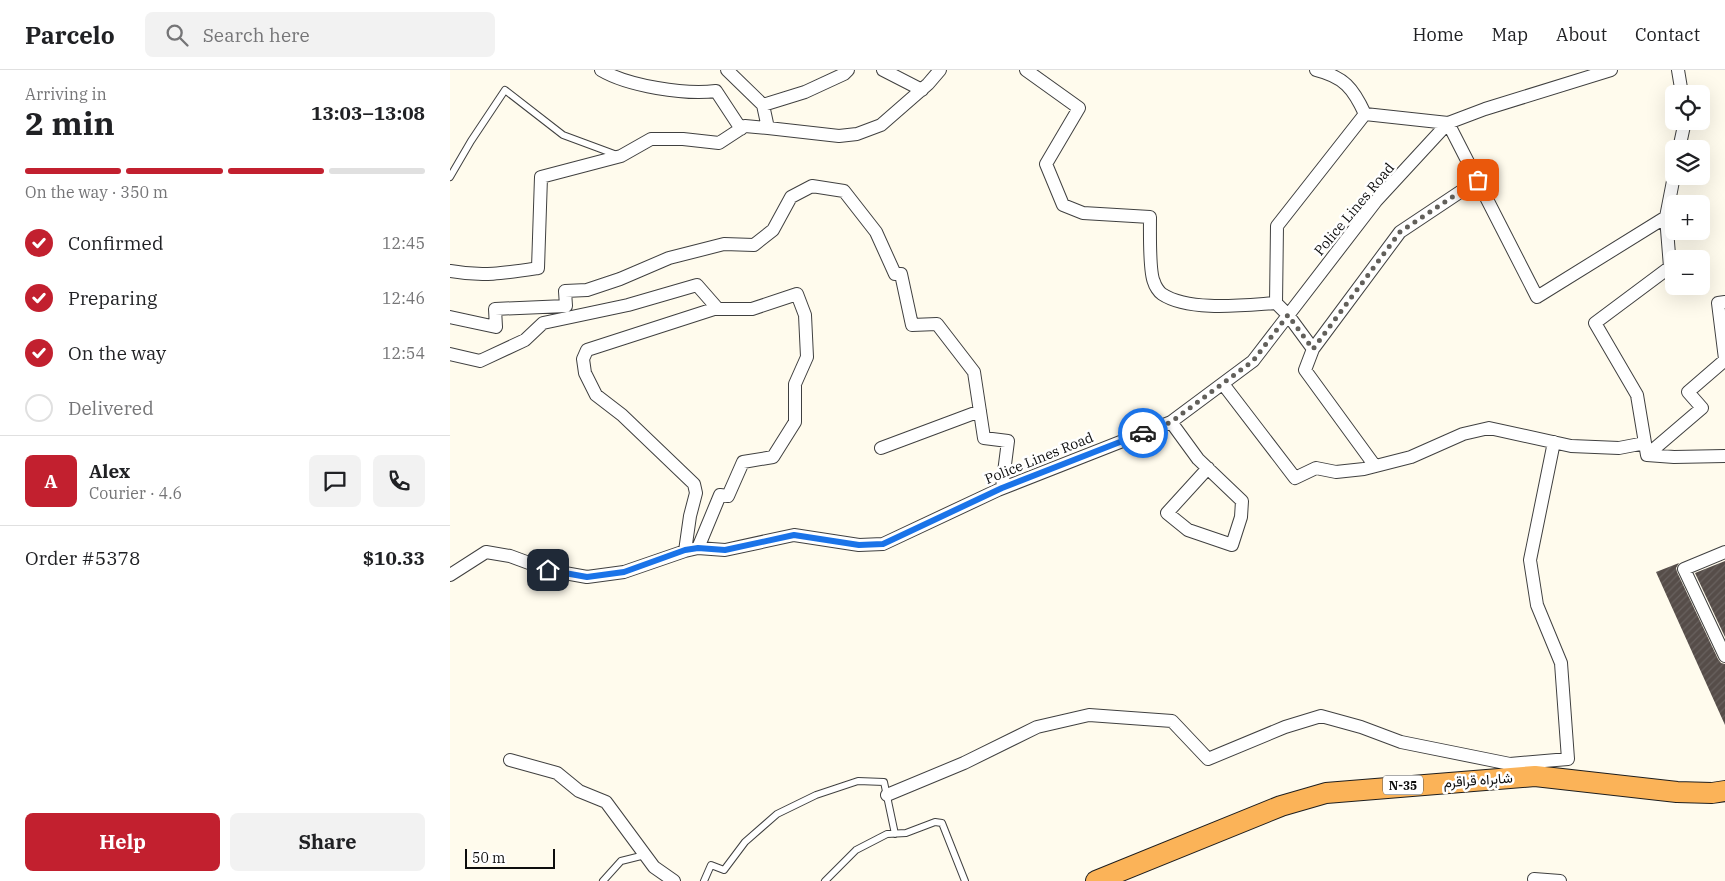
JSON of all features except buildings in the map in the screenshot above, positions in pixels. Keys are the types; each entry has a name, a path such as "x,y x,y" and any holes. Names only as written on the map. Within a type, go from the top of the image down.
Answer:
{"highway":[{"name":"شاہراہ قراقرم","path":"1096,881 1281,806 1326,793 1535,776 1677,792 1712,793 1725,791"}],"street":[{"path":"601,70 610,75 648,86 700,93 716,91 741,129"},
{"path":"727,70 763,105 768,128"},
{"path":"763,105 805,92 844,74 848,70"},
{"path":"884,70 922,90"},
{"path":"450,270 471,275 505,273 538,268 541,177 621,156 651,139 683,139 719,143 745,126 839,136 857,134 881,125 922,90 940,70"},
{"path":"1026,70 1079,108 1046,164 1063,205 1083,214 1150,217 1153,281 1161,294 1182,302 1194,304 1230,306 1276,303"},
{"path":"1316,70 1327,73 1343,82 1357,96 1365,114"},
{"name":"Police Lines Road","path":"450,575 486,552 510,556 548,570 587,577 624,572 685,550 698,548 725,550 794,535 859,545 883,544 1002,488 1171,422 1253,361 1376,201 1448,123 1485,109 1611,70"},
{"path":"1678,70 1680,85"},
{"path":"1313,349 1288,315 1276,303 1277,226 1365,114"},
{"path":"1365,114 1448,123 1537,297 1665,218"},
{"path":"1375,466 1305,370 1313,349 1400,232 1478,180"},
{"path":"450,317 496,327 495,309 566,306 565,292 587,290 620,279 669,258 724,244 754,245 773,230 791,197 812,186 844,190 876,232 894,274 901,274 912,325 937,324 974,372 984,438 1008,441 1002,488"},
{"path":"1646,449 1637,395 1595,323 1670,266 1668,240"},
{"path":"450,354 480,361 525,340 543,323 628,305 697,285 718,309"},
{"path":"685,550 690,516 696,493 694,484 622,415 596,395 585,373 583,359 587,350 718,309 752,309 797,294 805,315 807,357 795,384 795,422 773,457 743,462 728,496 720,495 698,548"},
{"path":"1646,449 1702,408 1688,392 1725,360 1718,303 1725,302"},
{"path":"1223,384 1295,478 1316,468 1336,472 1375,466 1411,457 1464,434 1489,428 1571,446 1646,449 1674,457 1725,456"},
{"path":"881,448 980,411"},
{"path":"1171,422 1198,459 1208,468 1242,501 1241,517 1232,545 1188,530 1167,513 1208,468"},
{"path":"887,795 964,763 1037,727 1089,715 1172,721 1208,759 1285,727 1321,716 1361,727 1400,742 1510,764 1568,759 1561,663 1537,605 1530,560 1554,442"},
{"path":"1725,552 1684,569 1725,656"},
{"path":"510,760 557,773 579,791 606,802 654,867 674,881"},
{"path":"1534,879 1560,881"}],"lane":[{"path":"450,177 470,142 505,90 563,135 621,156"},
{"path":"704,881 711,865 724,870 745,842 776,814 816,795 858,780 884,782 895,834"},
{"path":"825,881 856,850 888,834 906,833 935,822 942,823 965,881"},
{"path":"602,881 621,861 645,855"}],"way so far":[{"path":"1143,433 1171,422 1253,361 1288,315 1313,349 1400,232 1478,180"}],"route":[{"path":"548,570 587,577 624,572 673,556 685,550 698,548 725,550 794,535 859,545 883,544 1002,488 1143,433"}]}
